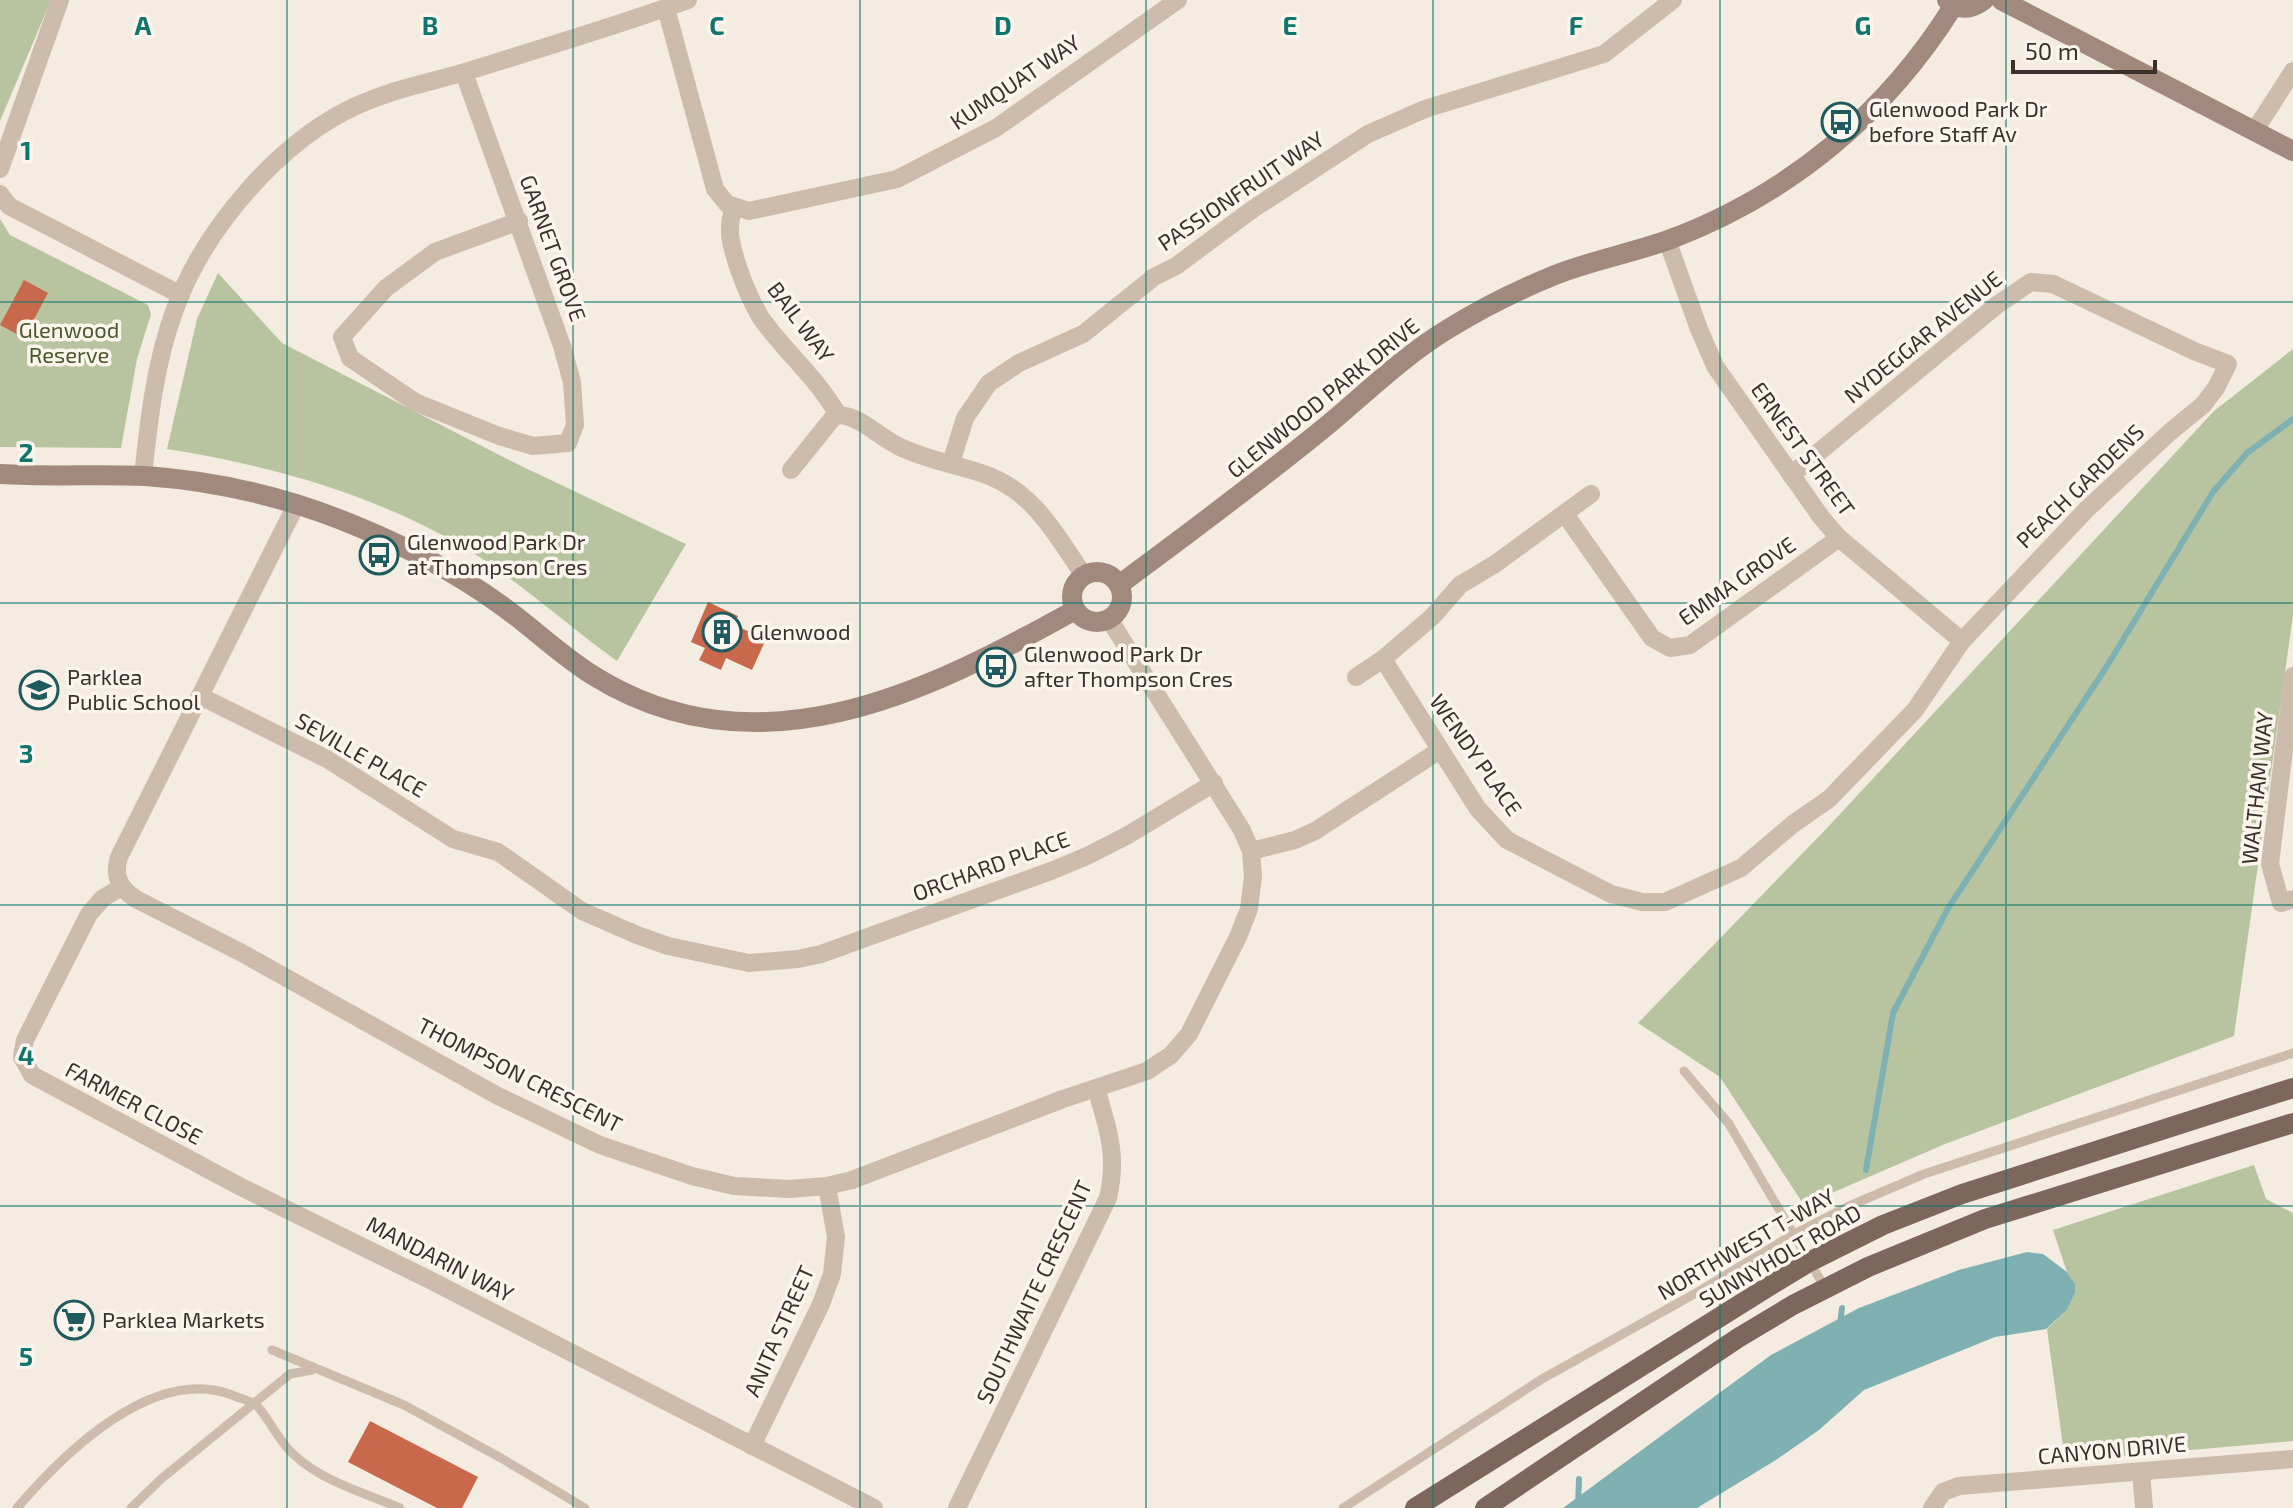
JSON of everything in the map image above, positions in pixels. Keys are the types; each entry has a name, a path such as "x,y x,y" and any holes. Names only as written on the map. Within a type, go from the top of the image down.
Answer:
{"main road":[{"name":"SUNNYHOLT ROAD","path":"1415,1508 1809,1262 1883,1225 1962,1194 2293,1088"},
{"path":"1485,1508 1738,1338 1825,1288 1985,1219 2293,1123"}],"street":[{"path":"0,169 60,0"},
{"path":"143,476 152,394 181,295 204,253 246,195 281,157 319,126 355,106 396,89 464,73 688,0"},
{"name":"KUMQUAT WAY","path":"734,207 749,211 871,186 918,170 996,128 1178,0"},
{"name":"PASSIONFRUIT WAY","path":"951,463 965,418 989,383 1003,372 1073,340 1154,277 1176,266 1253,209 1368,134 1425,109 1604,54 1673,0"},
{"path":"1951,3 1970,7 1984,0"},
{"path":"2001,0 2293,151"},
{"name":"GLENWOOD PARK DRIVE","path":"1119,585 1219,512 1403,360 1445,331 1504,297 1557,274 1667,240 1761,197 1829,150 1859,124 1920,57 1951,3"},
{"path":"666,8 715,189 722,199 734,207"},
{"path":"2255,130 2293,71"},
{"name":"GARNET GROVE","path":"464,73 519,221 546,297 572,382 575,425 568,443 533,446 499,436 415,402 350,358 342,337 386,288 435,252 519,221"},
{"path":"0,194 17,211 181,295"},
{"name":"BAIL WAY","path":"734,207 729,221 729,240 747,291 760,316 830,399 838,415"},
{"name":"ERNEST STREET","path":"1667,240 1711,357 1735,397 1791,475 1839,538 1962,641"},
{"name":"NYDEGGAR AVENUE","path":"1791,475 1997,305 2031,282 2053,284 2228,364"},
{"name":"PEACH GARDENS","path":"1665,902 1741,868 1793,824 1829,799 1915,710 1962,641 2087,509 2203,405 2228,364"},
{"path":"791,470 825,426 838,415 851,416 898,447 1006,483 1032,502 1084,576"},
{"path":"0,474 143,476 201,482 296,505 358,527 442,567 497,602 579,666 616,689 659,706 707,719 743,723 802,721 850,711 972,664 1075,610"},
{"path":"1356,677 1383,659 1432,617 1460,585 1495,564 1591,494"},
{"path":"122,887 116,874 119,857 296,505"},
{"name":"EMMA GROVE","path":"1565,514 1652,638 1670,648 1690,645 1839,538"},
{"path":"1102,572 1110,575 1119,585 1122,604 1109,619 1096,623 1088,621 1075,610 1072,593 1074,586 1084,576 1102,572"},
{"name":"THOMPSON CRESCENT","path":"122,887 136,899 242,953 498,1096 590,1141 678,1172 734,1186 781,1189 827,1186 871,1174 1147,1071 1171,1055 1189,1034 1238,937 1249,909 1253,877 1251,851 1214,783 1109,619"},
{"name":"WENDY PLACE","path":"1383,659 1483,815 1507,840 1611,894 1642,902 1665,902"},
{"name":"WALTHAM WAY","path":"2287,901 2270,864 2293,676"},
{"name":"SEVILLE PLACE","path":"200,696 339,765 453,839 498,852 582,911 668,946 741,962 771,960"},
{"path":"1251,851 1295,840 1315,831 1440,750"},
{"name":"ORCHARD PLACE","path":"771,960 821,954 1051,871 1118,840 1214,783"},
{"name":"FARMER CLOSE","path":"122,887 103,898 89,914 25,1040 24,1064 40,1081 241,1187"},
{"name":"SOUTHWAITE CRESCENT","path":"957,1508 1108,1198 1113,1149 1096,1088"},
{"name":"ANITA STREET","path":"752,1446 821,1304 832,1274 836,1237 827,1186"},
{"name":"MANDARIN WAY","path":"241,1187 430,1280 752,1446"},
{"path":"752,1446 874,1508"},
{"name":"CANYON DRIVE","path":"1932,1497 1959,1486 2293,1459"},
{"path":"2141,1472 2144,1508"}],"lane":[{"name":"NORTHWEST T-WAY","path":"1343,1508 1542,1379 1792,1235 1847,1207 1924,1174 2293,1053"},
{"path":"1684,1071 1729,1124 1825,1288"},
{"path":"272,1350 422,1414 585,1508"},
{"path":"131,1508 161,1479 290,1374 319,1370"},
{"path":"17,1508 49,1472 114,1420 160,1396 188,1388 210,1389 255,1404 280,1440 298,1459 342,1485 399,1507"}],"green space":[{"path":"0,0 51,0 0,121"},
{"name":"Glenwood Reserve","path":"0,219 10,235 148,305 151,314 137,359 121,448 0,447"},
{"path":"218,273 282,343 517,464 686,544 617,661 501,572 460,545 391,510 281,473 167,449 197,319"},
{"path":"2293,349 2293,615 2234,1036 1945,1144 1804,1205 1720,1077 1638,1023 1828,827 2214,411"},
{"path":"2254,1165 2266,1199 2293,1213 2293,1441 2065,1461 2047,1329 2067,1310 2075,1293 2075,1284 2067,1272 2053,1230"}],"water":[{"path":"2027,1252 2043,1254 2067,1272 2075,1284 2075,1293 2067,1310 2046,1329 1995,1337 1864,1390 1819,1430 1697,1508 1563,1508 1771,1355 1859,1308 1959,1270"}],"building":[{"path":"24,280 48,293 24,338 0,325"},
{"name":"Glenwood","path":"708,602 738,616 734,625 766,639 752,670 726,658 721,670 699,660 705,648 691,642"},
{"path":"370,1421 478,1477 462,1508 437,1508 348,1462"}],"waterway":[{"path":"1866,1170 1893,1013 1947,910 2107,666 2213,492 2247,453 2293,419"},
{"path":"1840,1324 1842,1308"},
{"path":"1578,1508 1579,1479"}],"place":[{"name":"Glenwood Park Dr before Staff Av","path":"1841,122"},
{"name":"Glenwood Park Dr at Thompson Cres","path":"379,555"},
{"name":"Glenwood","path":"722,632"},
{"name":"Glenwood Park Dr after Thompson Cres","path":"996,667"},
{"name":"Parklea Public School","path":"39,690"},
{"name":"Parklea Markets","path":"74,1320"}]}
